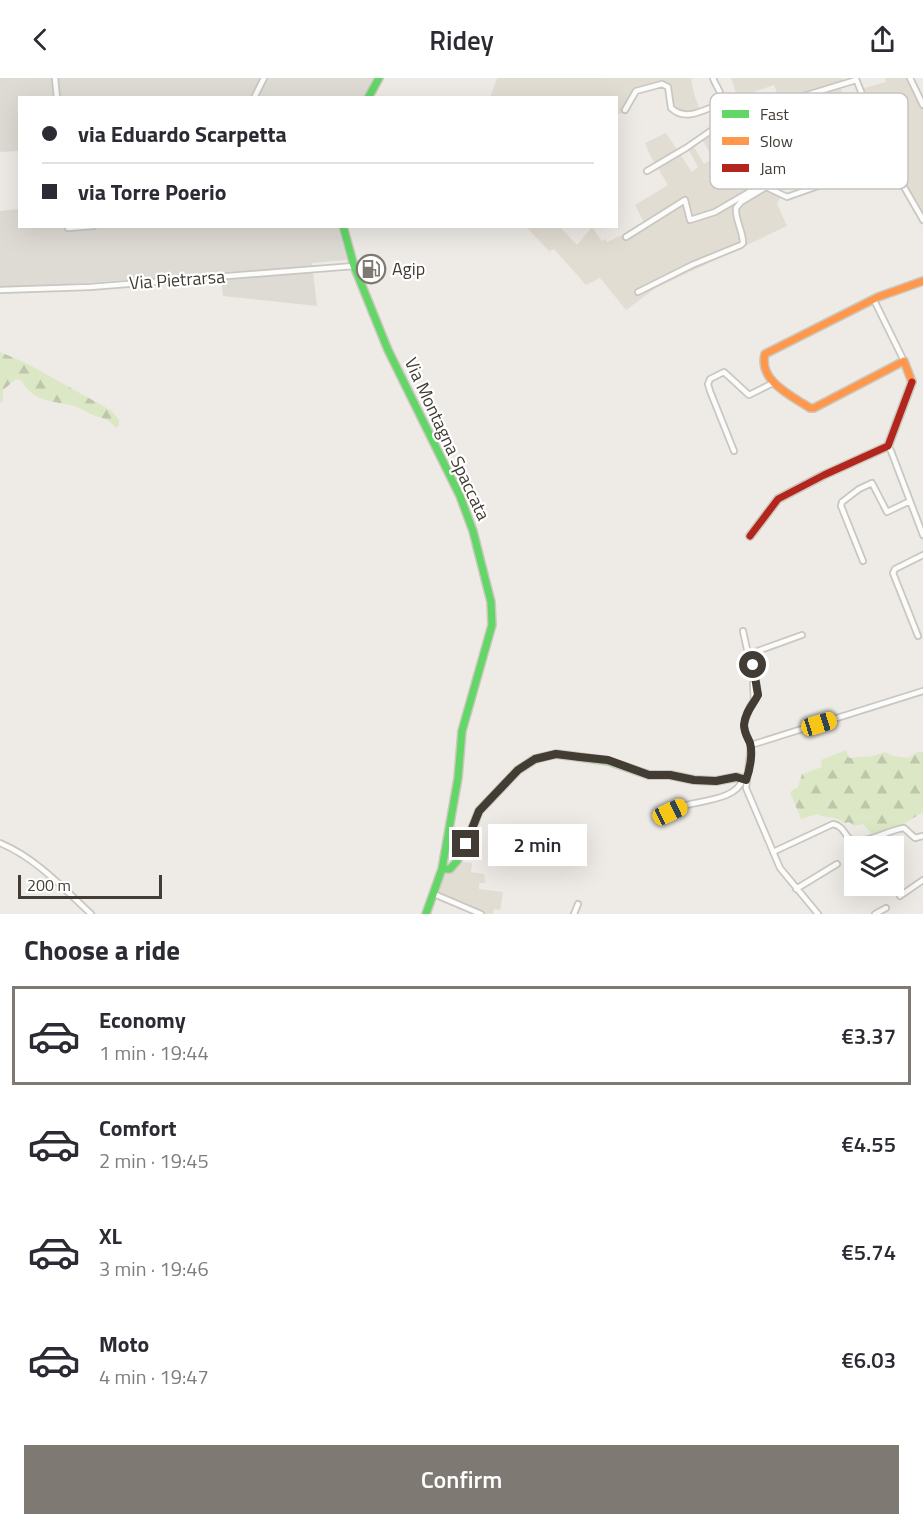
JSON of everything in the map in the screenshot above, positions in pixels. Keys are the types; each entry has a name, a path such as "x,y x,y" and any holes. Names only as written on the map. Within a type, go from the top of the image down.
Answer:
{"street":[{"path":"56,78 57,96"},
{"path":"255,96 264,78"},
{"path":"369,96 379,78"},
{"path":"713,78 720,93"},
{"path":"910,78 923,105"},
{"path":"811,93 856,79"},
{"path":"625,110 636,91 663,84 668,87 671,108 680,115 687,116 710,108"},
{"path":"647,171 710,131"},
{"path":"626,237 685,200 690,220 715,212 754,189"},
{"path":"639,292 692,265 741,245 744,241 736,217 736,208 741,202 763,189"},
{"path":"770,189 787,197 809,189"},
{"path":"905,189 923,220"},
{"name":"Via Montagna Spaccata","path":"344,228 354,266 388,350 460,496 473,531 491,602 492,626 462,731 458,778 442,869 426,914"},
{"name":"Via Pietrarsa","path":"0,290 90,287 354,266"},
{"path":"904,361 814,408 810,408 774,383 763,362 765,354 874,300 923,281"},
{"path":"750,536 778,499 888,446 912,381 874,300"},
{"path":"734,451 710,391 708,384 710,379 724,372 749,395 774,383"},
{"path":"888,446 923,535"},
{"path":"863,561 841,506 842,502 859,489 872,483 886,512 910,501"},
{"path":"918,636 893,573 895,569 923,555"},
{"path":"743,631 753,683 754,701"},
{"path":"659,817 681,807 738,789 749,773 751,745 744,724 750,706 758,695 752,652 802,635"},
{"path":"751,745 923,691"},
{"path":"442,869 450,869 457,861 479,811 518,770 535,759 556,754 608,760 649,775 670,775 694,780 716,781 736,777 744,780"},
{"path":"744,780 751,803 780,868 818,914"},
{"path":"773,852 833,824 844,829 851,840 855,841 870,839 882,833 904,828 915,838 923,836"},
{"path":"0,843 19,851 40,866 92,914"},
{"path":"796,889 837,864"},
{"path":"904,893 923,880"},
{"path":"434,894 481,914"},
{"path":"574,914 578,904"},
{"path":"875,914 886,908"}],"shaded area":[{"path":"0,78 375,78 365,96 18,96 18,151 0,152"},
{"path":"497,78 695,78 691,79 700,110 683,115 673,107 669,85 638,92 628,112 618,114 618,96 491,96"},
{"path":"731,78 843,78 845,86 840,87 842,93 777,93 774,85 753,93 736,93"},
{"path":"885,78 913,78 923,100 923,212 912,194 905,196 901,189 908,189 908,93 858,93 857,90 886,82"},
{"path":"666,133 692,172 698,167 688,149 693,145 704,164 710,161 710,189 775,189 782,194 777,204 787,226 656,288 626,310 600,278 586,285 554,249 549,251 527,228 561,228 577,245 591,228 602,241 605,239 607,242 625,235 644,223 635,205 668,185 645,143"},
{"path":"710,133 710,154 702,139"},
{"path":"18,209 18,228 338,228 347,260 312,263 317,306 223,296 221,273 0,289 0,211"},
{"path":"458,861 472,863 471,872 484,874 485,883 479,883 479,889 503,892 500,910 494,909 493,914 479,914 434,895 441,874"}],"green space":[{"path":"0,352 26,363 112,411 119,420 119,425 116,428 107,420 77,407 38,397 21,380 16,379 3,390 3,401 0,404"},
{"path":"846,750 849,758 873,756 885,752 893,756 909,758 917,752 923,752 923,812 902,825 872,834 863,824 853,826 849,822 844,823 838,819 817,814 801,819 790,792 798,787 802,774 822,767 821,760"}],"traffic: fast":[{"path":"369,96 379,78"},
{"path":"344,228 354,266 388,350 460,496 473,531 491,602 492,625 462,731 458,778 442,869 426,914"},
{"path":"442,869 450,869 457,861 479,811 518,770 535,759 556,754 608,761 649,775 670,775 694,780 716,781 737,777 746,780"}],"traffic: slow":[{"path":"912,382 904,361 810,408 786,393 771,380 764,364 765,354 878,297 923,281"}],"traffic: jam":[{"path":"750,536 778,499 888,446 912,382"}],"place":[{"name":"Agip","path":"371,269"}],"route":[{"path":"466,844 479,811 518,770 535,759 556,754 608,760 649,775 670,775 694,780 716,781 736,777 746,780 749,773 751,745 744,724 746,714 758,695 753,665"}]}
